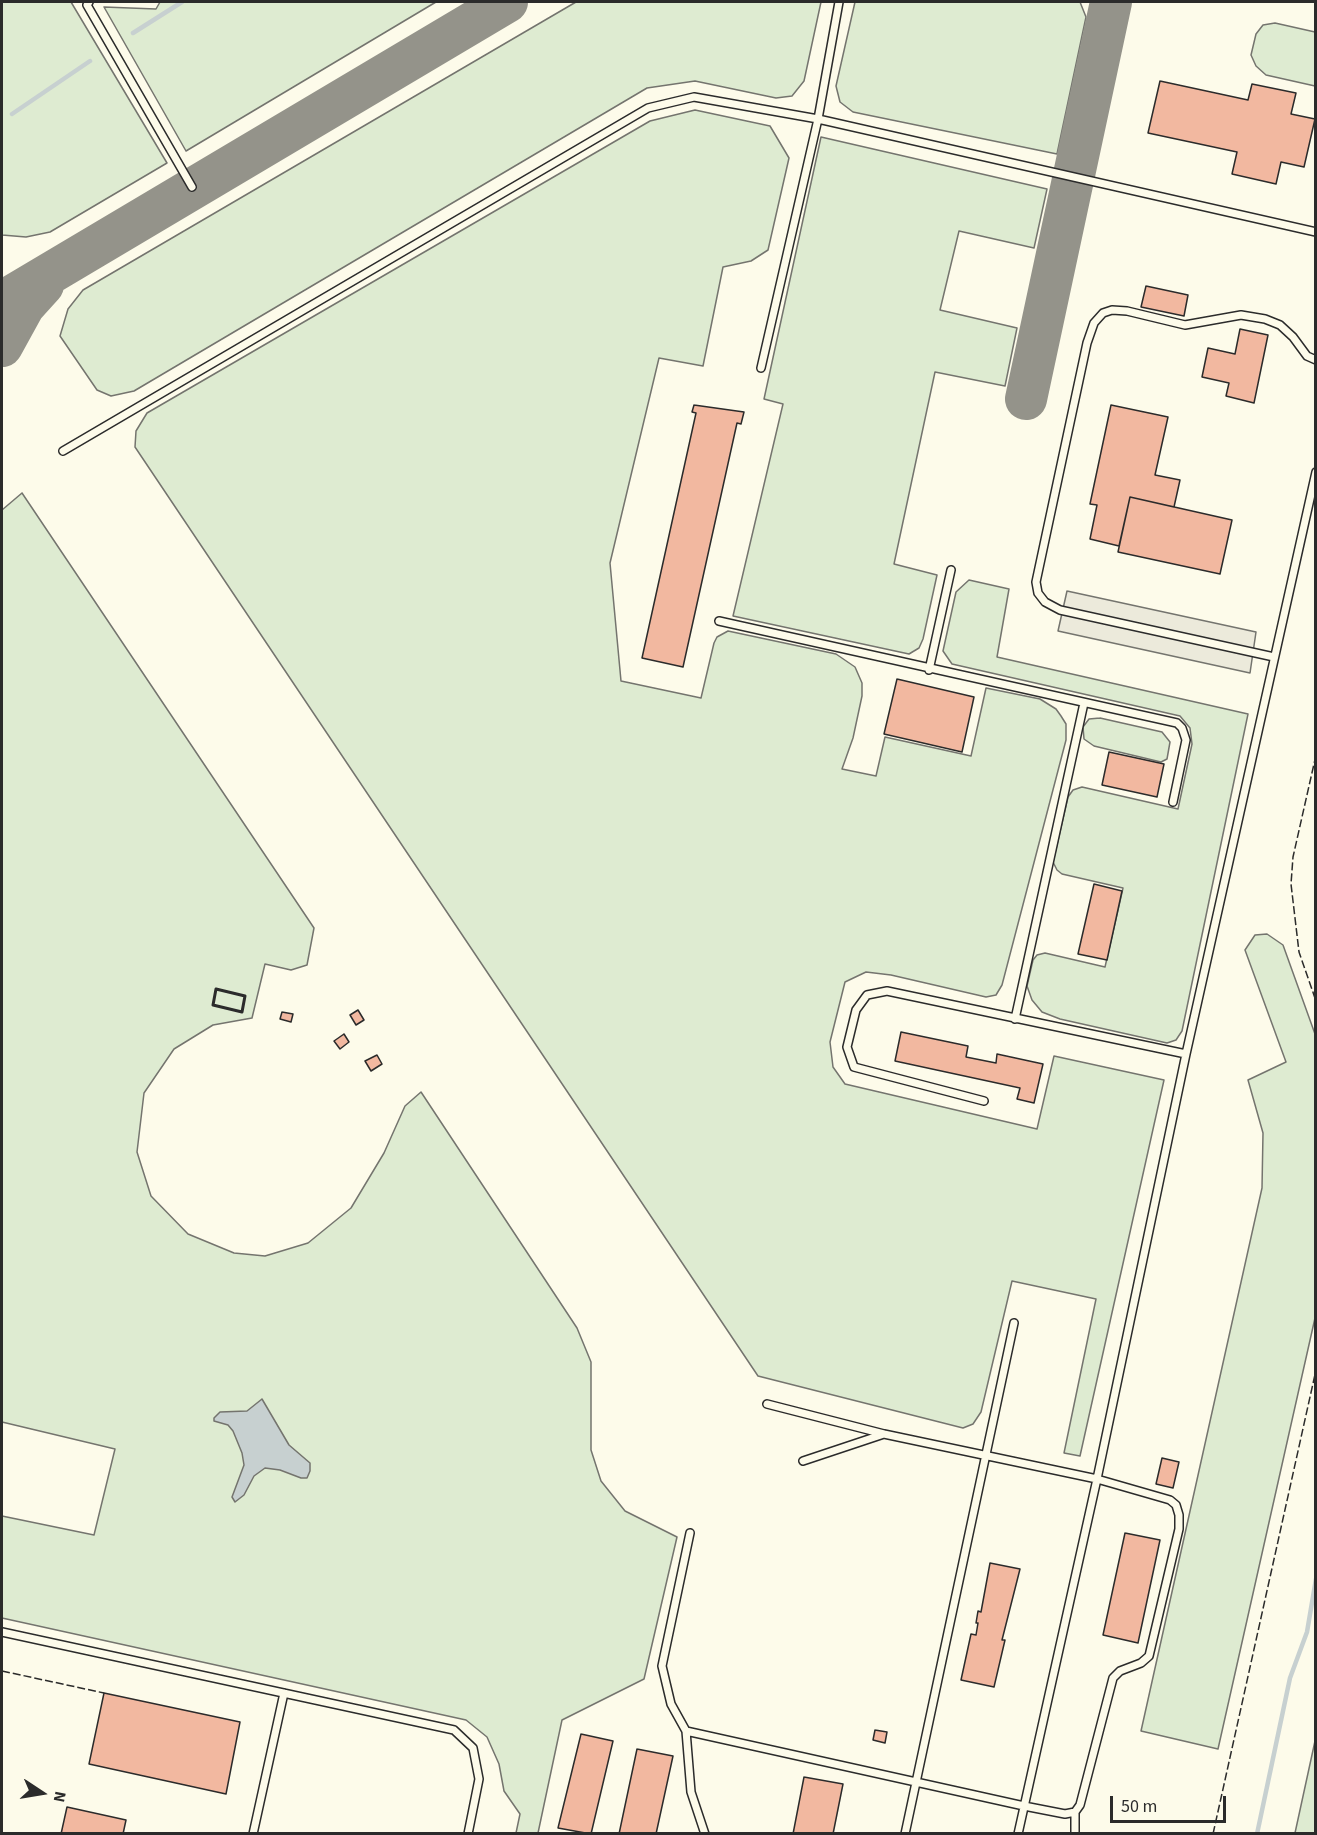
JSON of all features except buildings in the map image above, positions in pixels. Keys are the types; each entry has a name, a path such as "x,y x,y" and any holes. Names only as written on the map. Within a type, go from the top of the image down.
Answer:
{"lane":[{"path":"761,368 818,119 840,2"},
{"path":"87,3 192,187"},
{"path":"63,451 648,108 694,97 818,119 1316,232"},
{"path":"1274,657 1060,610 1045,602 1038,593 1036,582 1087,343 1094,322 1103,313 1112,310 1127,311 1185,325 1241,315 1265,319 1280,325 1293,337 1307,356 1316,360"},
{"path":"1018,1833 1097,1479 1186,1054 1316,472"},
{"path":"929,670 951,570"},
{"path":"719,621 929,670 1169,721 1182,728 1186,740 1173,802"},
{"path":"1015,1019 1084,703"},
{"path":"984,1101 854,1067 847,1047 856,1010 867,995 887,991 1186,1054"},
{"path":"905,1833 1014,1323"},
{"path":"767,1404 884,1434 1097,1479 1170,1500 1176,1505 1179,1529 1149,1656 1141,1663 1120,1671 1113,1678 1080,1805 1075,1812 1075,1833"},
{"path":"803,1461 884,1434"},
{"path":"690,1533 662,1666 671,1704 686,1731 691,1792 705,1833"},
{"path":"2,1632 454,1730 472,1748 479,1779 468,1833"},
{"path":"253,1833 284,1693"},
{"path":"686,1731 1024,1806 1065,1814 1075,1812"}],"green space":[{"path":"2,2 71,2 167,163 50,232 26,237 2,235"},
{"path":"160,2 436,2 186,151 104,7 156,9"},
{"path":"576,2 821,2 804,81 792,96 776,98 695,81 647,88 134,391 111,396 97,390 60,336 68,309 83,290"},
{"path":"855,2 1080,2 1086,17 1057,154 853,112 840,102 836,86"},
{"path":"1275,23 1315,32 1315,86 1266,75 1256,66 1251,55 1256,34 1263,25"},
{"path":"695,110 770,126 789,158 768,250 751,261 723,267 703,366 659,358 610,563 621,681 701,698 714,643 717,637 728,631 836,654 855,667 862,683 862,696 853,738 842,769 876,776 885,737 971,756 986,688 1040,699 1056,709 1066,724 1066,740 1002,985 996,995 986,997 891,975 866,972 845,982 830,1042 833,1067 845,1084 1037,1129 1054,1056 1164,1080 1080,1456 1064,1453 1096,1299 1012,1281 981,1412 973,1424 963,1428 758,1376 135,447 136,431 147,413 650,121"},
{"path":"821,137 1047,189 1034,248 959,231 940,310 1017,328 1005,386 935,372 894,564 937,575 923,639 919,648 909,654 733,616 783,404 764,399"},
{"path":"22,493 314,928 307,965 291,970 265,964 252,1018 213,1025 174,1049 144,1093 137,1152 151,1196 188,1234 234,1253 265,1256 308,1243 351,1208 384,1153 405,1106 421,1092 577,1328 591,1362 591,1450 601,1481 625,1511 677,1537 644,1679 562,1720 538,1833 516,1833 520,1814 504,1791 499,1764 487,1737 466,1720 2,1618 2,1516 94,1535 115,1449 2,1422 2,510"},
{"path":"969,580 1009,589 997,657 1248,714 1182,1031 1176,1040 1167,1043 1060,1019 1042,1012 1032,1000 1027,986 1033,960 1037,955 1045,953 1105,967 1123,888 1062,874 1057,870 1053,862 1068,797 1073,790 1082,787 1178,809 1192,744 1190,728 1180,716 952,664 943,651 956,592"},
{"path":"1100,718 1162,732 1170,742 1167,759 1161,762 1094,746 1084,739 1083,727 1089,719"},
{"path":"1267,934 1283,945 1315,1034 1315,1318 1218,1749 1141,1731 1262,1188 1263,1133 1248,1080 1286,1062 1245,950 1255,935"},
{"path":"1315,1741 1315,1833 1295,1833"}],"shaded area":[{"path":"1067,591 1256,632 1250,673 1058,631"},
{"path":"262,1399 289,1445 310,1463 310,1471 307,1478 301,1478 280,1470 265,1468 254,1476 244,1495 235,1502 232,1497 244,1465 242,1453 233,1431 228,1425 214,1421 214,1418 220,1412 247,1411"}],"waterway":[{"path":"133,33 182,2"},
{"path":"12,114 90,61"},
{"path":"1257,1834 1290,1678 1307,1632 1316,1579"}],"taxiway":[{"path":"2,302 507,2"},
{"path":"1026,399 1111,2"},
{"path":"2,346 24,306 43,285"}],"fence":[{"path":"1316,755 1293,857 1291,884 1299,952 1316,1001"},
{"path":"1213,1834 1316,1370"},
{"path":"2,1671 104,1693"}],"wall":[{"path":"216,989 245,996 242,1012 213,1005 216,989"}]}
